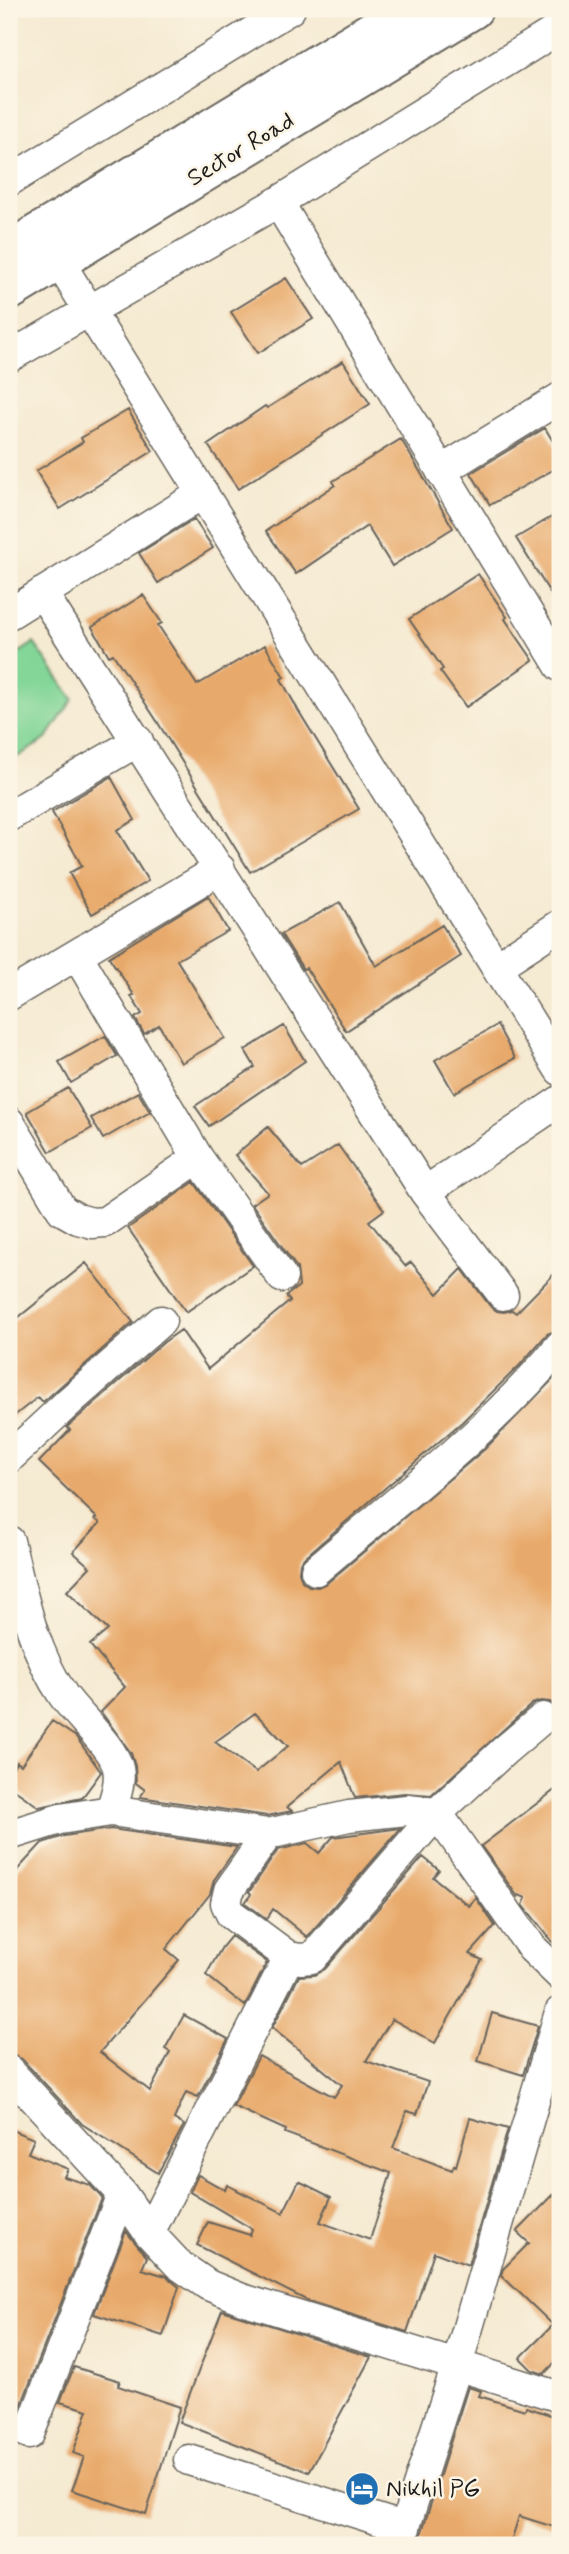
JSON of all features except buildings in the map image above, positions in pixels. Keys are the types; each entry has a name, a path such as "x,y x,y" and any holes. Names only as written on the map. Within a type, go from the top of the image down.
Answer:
{"main road":[{"name":"Sector Road","path":"9,290 36,248 408,9"},
{"name":"Sector Road","path":"36,248 473,9"}],"street":[{"path":"9,181 290,9"},
{"path":"9,357 278,202 560,28"},
{"path":"278,202 560,666"},
{"path":"36,248 89,309 560,1070"},
{"path":"441,471 560,398"},
{"path":"9,614 203,493"},
{"path":"42,593 425,1192 503,1295"},
{"path":"9,816 138,741"},
{"path":"9,995 220,869"},
{"path":"496,967 560,925"},
{"path":"77,956 198,1158 282,1277"},
{"path":"425,1192 560,1101"},
{"path":"9,1122 62,1210 92,1223 105,1222 198,1158"},
{"path":"9,1458 161,1321"},
{"path":"316,1570 482,1428 532,1381 560,1346"},
{"path":"9,1541 42,1658 63,1695 109,1751 118,1768 118,1788 111,1811"},
{"path":"268,1834 229,1890 226,1903 231,1914 289,1957 312,1958 437,1813 542,1718"},
{"path":"9,1835 60,1819 111,1811 268,1834 349,1816 407,1810 437,1813 532,1948 560,1975"},
{"path":"149,2233 289,1957"},
{"path":"189,2460 402,2536 457,2365 560,2012"},
{"path":"9,2071 122,2193 149,2233 179,2265 208,2285 242,2299 560,2397"},
{"path":"29,2434 122,2193"}],"green space":[{"path":"34,643 73,699 46,739 9,762 9,659"}],"place":[{"name":"Nikhil PG","path":"362,2489"}]}
